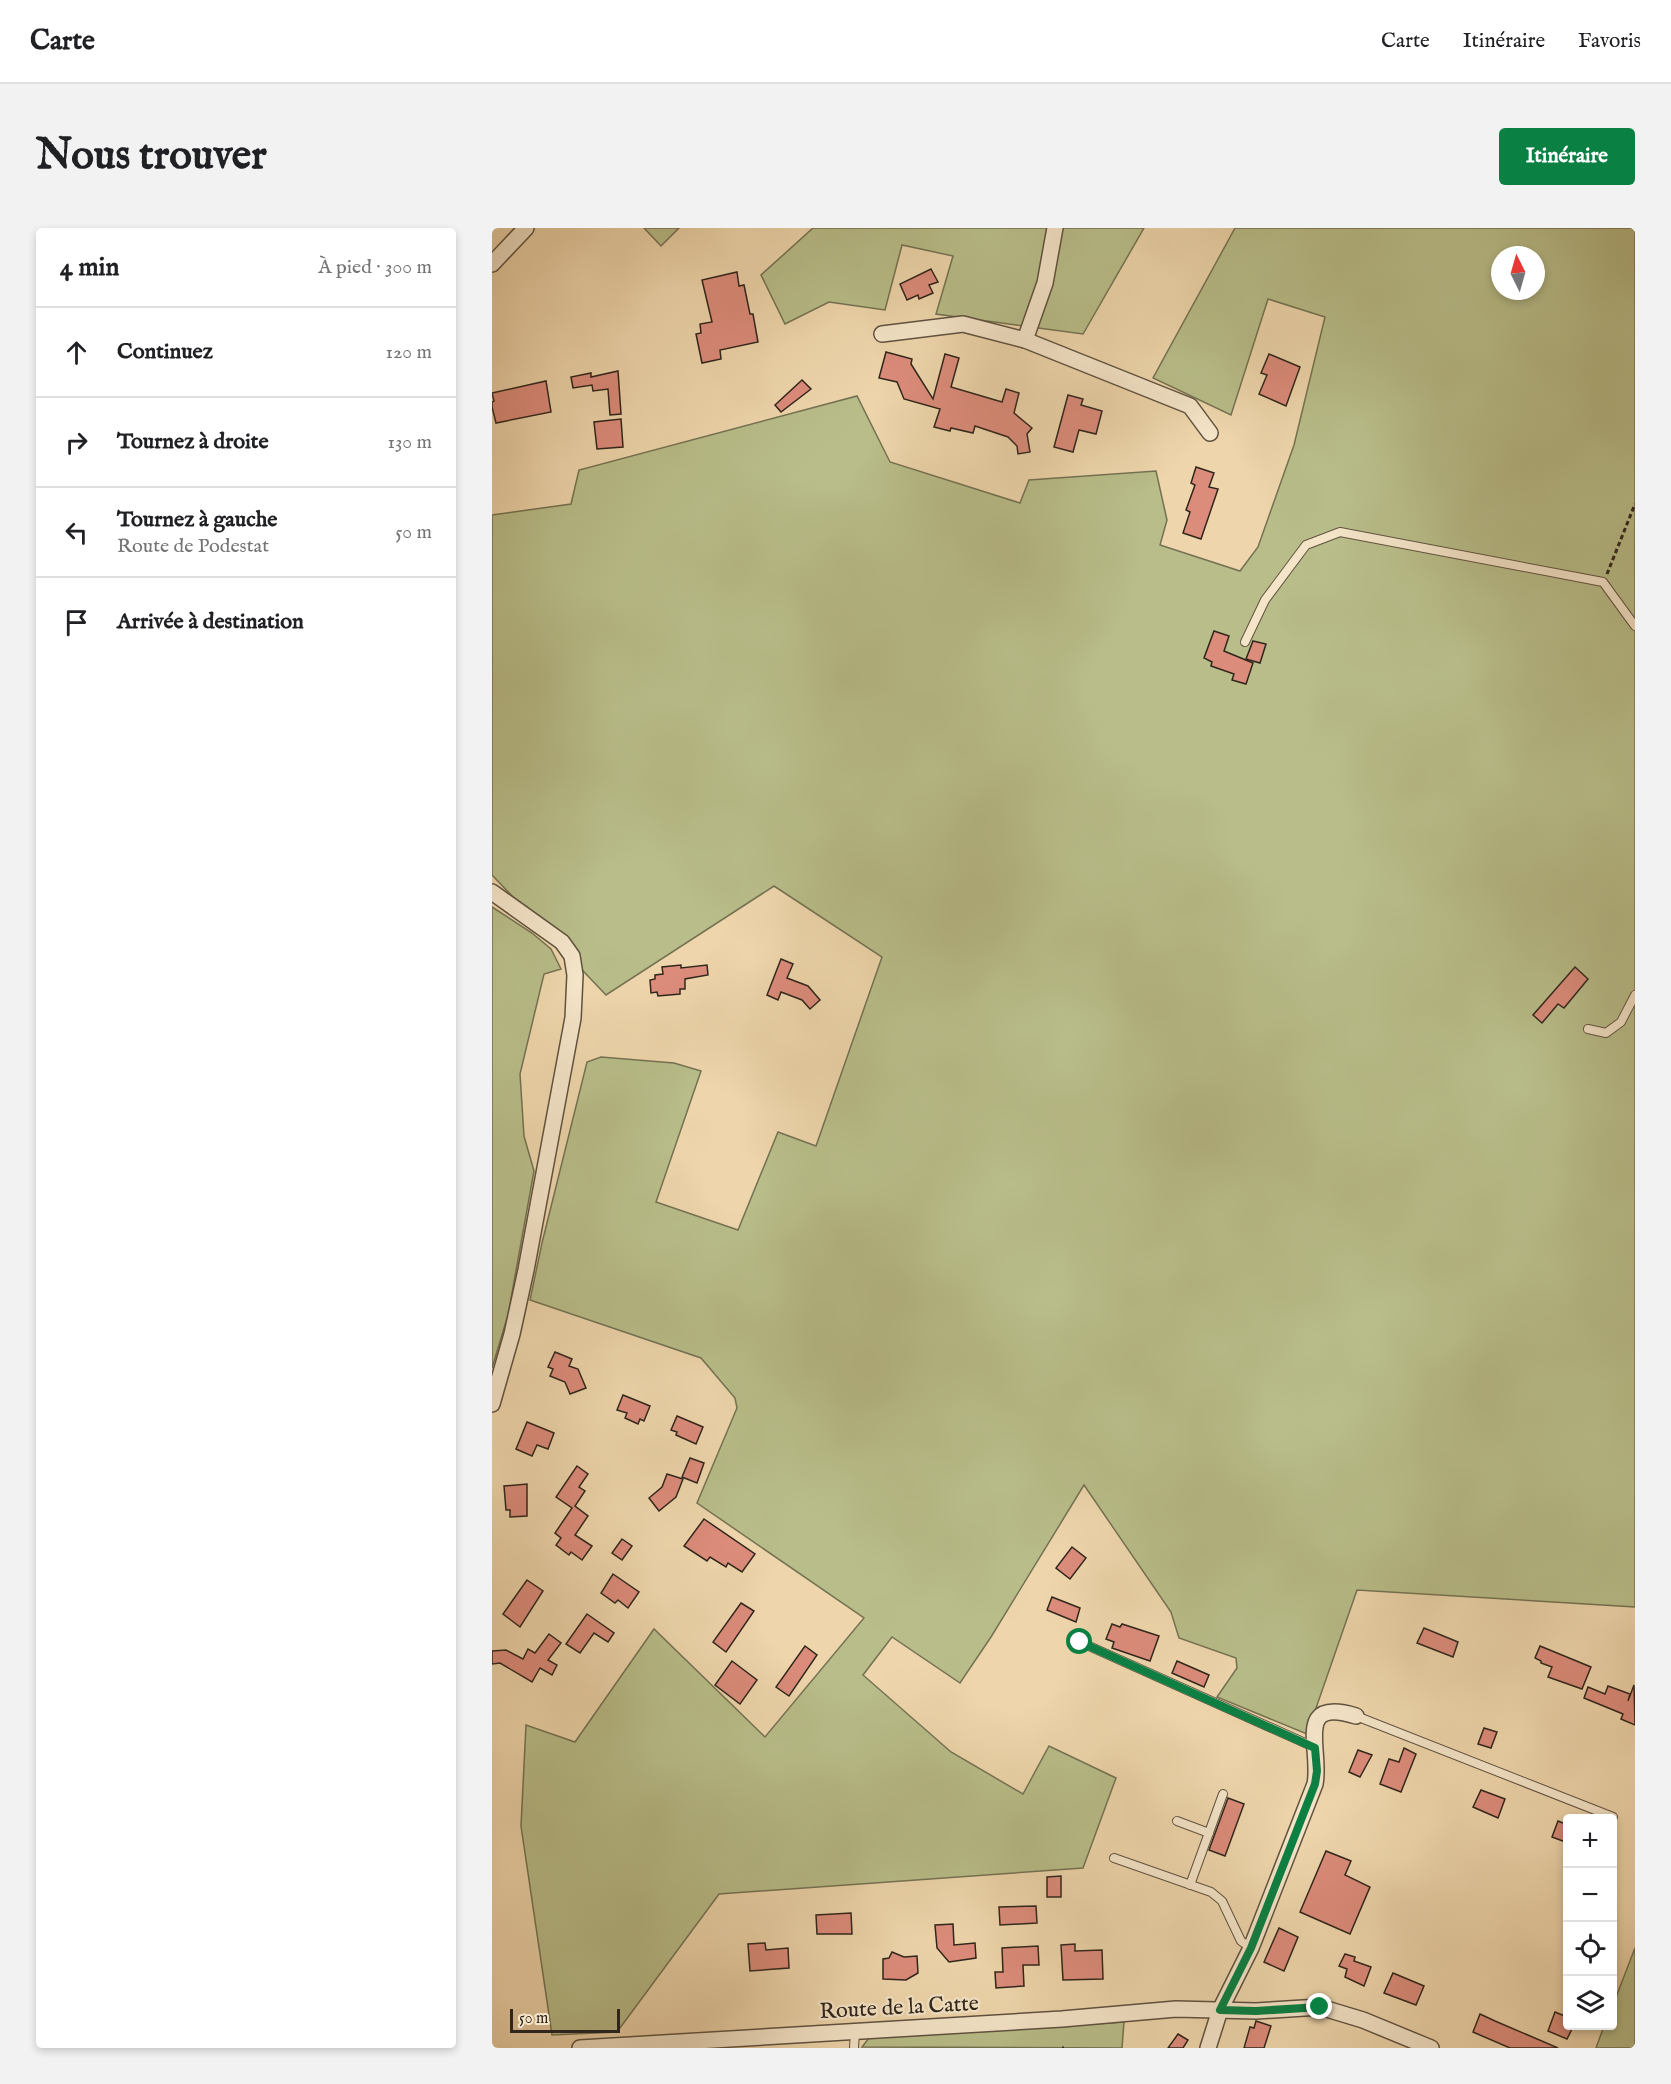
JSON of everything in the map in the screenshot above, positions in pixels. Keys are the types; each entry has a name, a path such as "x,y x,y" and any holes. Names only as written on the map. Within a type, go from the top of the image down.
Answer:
{"street":[{"path":"492,264 526,228"},
{"path":"1026,340 1045,283 1055,228"},
{"path":"882,334 963,324 1026,340 1190,406 1210,433"},
{"path":"492,891 562,942 572,956 575,975 573,1018 526,1270 512,1334 492,1404"},
{"path":"1208,2048 1220,2010 1251,1948 1315,1784 1317,1771 1314,1726 1325,1712 1340,1711 1356,1716"},
{"name":"Route de la Catte","path":"580,2048 1113,2016 1176,2008 1256,2011 1320,2007 1364,2020 1431,2048"}],"lane":[{"path":"1245,642 1265,600 1306,545 1341,532 1603,582 1635,626"},
{"path":"1588,1029 1606,1032 1621,1022 1635,995"},
{"path":"1080,1642 1315,1748"},
{"path":"1356,1716 1605,1814"},
{"path":"1190,1885 1223,1794"},
{"path":"1177,1821 1209,1833"},
{"path":"1114,1858 1211,1893 1222,1900 1241,1941 1251,1948"},
{"path":"854,2048 855,2032"}],"path":[{"path":"1603,582 1635,504"}],"green space":[{"path":"644,228 679,228 661,246"},
{"path":"813,228 1144,228 1083,334 936,314 953,256 902,245 885,310 829,302 785,324 761,275"},
{"path":"1235,228 1635,228 1635,1607 1357,1590 1307,1734 1217,1697 1237,1668 1236,1658 1179,1638 1171,1612 1084,1485 991,1637 960,1683 892,1637 863,1675 951,1752 1023,1794 1049,1746 1116,1778 1083,1868 719,1894 617,2032 552,2035 521,1826 526,1725 575,1742 654,1629 765,1737 864,1618 697,1503 737,1408 735,1398 701,1358 530,1300 587,1062 601,1057 674,1063 701,1071 656,1202 738,1230 778,1132 816,1146 882,957 774,886 606,995 492,875 492,515 571,504 579,470 857,396 890,462 1020,503 1029,480 1156,471 1167,520 1160,545 1240,571 1258,547 1294,445 1325,317 1268,299 1231,415 1153,378"},
{"path":"492,907 532,933 551,949 561,969 544,974 520,1074 524,1136 534,1171 508,1315 492,1368"},
{"path":"1635,1948 1635,2048 1596,2048 1603,2030 1617,2030 1617,1995"},
{"path":"1124,2022 1122,2048 862,2047 869,2038"}],"building":[{"path":"931,269 938,282 929,285 933,293 919,299 918,295 907,300 900,284"},
{"path":"737,272 739,286 744,285 750,314 753,314 758,342 720,350 721,359 702,363 696,334 701,333 700,324 712,322 702,280"},
{"path":"886,352 912,359 911,364 933,399 945,354 959,358 951,387 1002,402 1006,389 1019,393 1014,413 1032,428 1027,434 1030,452 1018,454 1017,446 1008,437 975,426 973,433 934,427 940,409 904,399 897,382 879,378"},
{"path":"1269,354 1300,367 1286,406 1259,394 1267,375 1261,373"},
{"path":"618,371 621,414 610,415 608,389 593,391 592,385 573,388 571,377 591,373 591,377"},
{"path":"802,380 811,389 781,412 775,405"},
{"path":"546,381 551,412 496,423 492,407 494,401 492,393"},
{"path":"1068,395 1083,399 1081,405 1102,411 1096,434 1079,430 1073,452 1054,447"},
{"path":"621,419 623,447 597,449 594,422"},
{"path":"1196,467 1214,473 1209,487 1218,489 1201,539 1183,533 1190,512 1186,510 1195,485 1191,483"},
{"path":"1214,631 1229,636 1224,651 1253,663 1246,684 1232,680 1234,674 1211,666 1212,662 1204,658"},
{"path":"1253,641 1266,644 1260,663 1246,659"},
{"path":"781,959 793,964 787,978 808,986 820,1000 810,1009 802,1000 781,992 778,1000 767,995"},
{"path":"681,965 681,968 707,965 708,975 685,979 685,989 680,989 680,994 658,996 657,992 651,993 650,980 655,979 655,975 663,974 662,967"},
{"path":"1575,967 1588,979 1564,1008 1558,1004 1542,1023 1533,1015"},
{"path":"555,1352 572,1359 569,1366 578,1369 586,1388 570,1394 565,1382 550,1376 553,1369 548,1367"},
{"path":"623,1395 650,1406 644,1421 640,1419 638,1424 625,1418 627,1413 617,1410"},
{"path":"677,1416 703,1427 696,1444 676,1435 677,1432 671,1430"},
{"path":"527,1422 554,1433 548,1449 537,1445 532,1456 516,1449"},
{"path":"690,1458 704,1463 697,1483 682,1477"},
{"path":"577,1466 588,1474 579,1487 585,1491 575,1506 588,1516 575,1535 592,1546 582,1560 571,1552 569,1555 556,1545 561,1538 555,1533 572,1508 556,1497"},
{"path":"667,1474 683,1479 676,1497 659,1511 649,1498 662,1487"},
{"path":"527,1484 527,1516 510,1517 510,1510 506,1510 504,1486"},
{"path":"704,1519 755,1554 742,1572 728,1563 726,1567 710,1557 707,1561 684,1546"},
{"path":"622,1539 632,1546 622,1560 612,1553"},
{"path":"1072,1547 1086,1558 1070,1579 1056,1568"},
{"path":"613,1574 639,1592 628,1608 618,1600 615,1603 601,1593"},
{"path":"527,1580 543,1591 520,1627 503,1614"},
{"path":"1052,1597 1080,1608 1076,1622 1047,1610"},
{"path":"741,1603 754,1611 726,1652 713,1642"},
{"path":"587,1614 614,1633 608,1642 594,1633 580,1653 566,1644"},
{"path":"1112,1624 1120,1627 1122,1624 1159,1636 1150,1661 1112,1648 1114,1642 1106,1639"},
{"path":"1424,1628 1458,1642 1453,1657 1417,1643"},
{"path":"549,1634 561,1643 548,1660 557,1665 552,1675 540,1668 532,1682 500,1663 492,1664 492,1651 506,1650 523,1659 528,1649 535,1653"},
{"path":"805,1646 817,1655 789,1696 776,1687"},
{"path":"1540,1646 1591,1667 1582,1689 1548,1677 1552,1667 1535,1658"},
{"path":"732,1661 757,1680 740,1704 715,1685"},
{"path":"1177,1661 1209,1675 1204,1687 1172,1673"},
{"path":"1634,1685 1635,1725 1621,1719 1623,1714 1584,1698 1588,1687 1605,1694 1608,1686 1630,1694 1628,1701"},
{"path":"1484,1728 1497,1732 1491,1748 1478,1744"},
{"path":"1404,1748 1416,1754 1401,1792 1380,1784 1389,1759 1399,1762"},
{"path":"1358,1750 1372,1755 1360,1777 1349,1772"},
{"path":"1481,1790 1505,1799 1498,1818 1473,1807"},
{"path":"1228,1798 1244,1804 1225,1856 1209,1850"},
{"path":"1558,1821 1563,1823 1563,1841 1552,1837"},
{"path":"1326,1851 1351,1861 1345,1875 1370,1887 1350,1934 1300,1912"},
{"path":"1061,1876 1061,1897 1047,1897 1047,1877"},
{"path":"1036,1906 1037,1923 1000,1925 999,1907"},
{"path":"851,1913 852,1934 817,1934 816,1915"},
{"path":"953,1924 954,1945 975,1943 976,1958 949,1962 937,1948 935,1925"},
{"path":"1279,1928 1298,1937 1284,1971 1264,1962"},
{"path":"765,1943 766,1950 788,1948 789,1968 750,1971 748,1944"},
{"path":"1075,1944 1075,1951 1102,1950 1103,1979 1063,1980 1061,1945"},
{"path":"1038,1946 1039,1965 1023,1965 1024,1986 996,1988 995,1972 1003,1972 1002,1948"},
{"path":"892,1952 904,1957 917,1956 918,1973 906,1980 883,1979 883,1959 889,1958"},
{"path":"1345,1954 1355,1957 1354,1961 1371,1967 1364,1986 1345,1977 1347,1969 1339,1966"},
{"path":"1393,1973 1424,1986 1416,2005 1384,1993"},
{"path":"1555,2012 1563,2015 1563,2030 1572,2030 1567,2039 1548,2031"},
{"path":"1480,2014 1558,2048 1510,2048 1473,2032"},
{"path":"1256,2021 1271,2026 1264,2048 1244,2048 1250,2027 1254,2028"},
{"path":"1178,2034 1188,2040 1183,2048 1168,2048"}],"route":[{"path":"1080,1642 1315,1748 1317,1771 1315,1784 1251,1948 1220,2010 1256,2011 1320,2007"}]}
